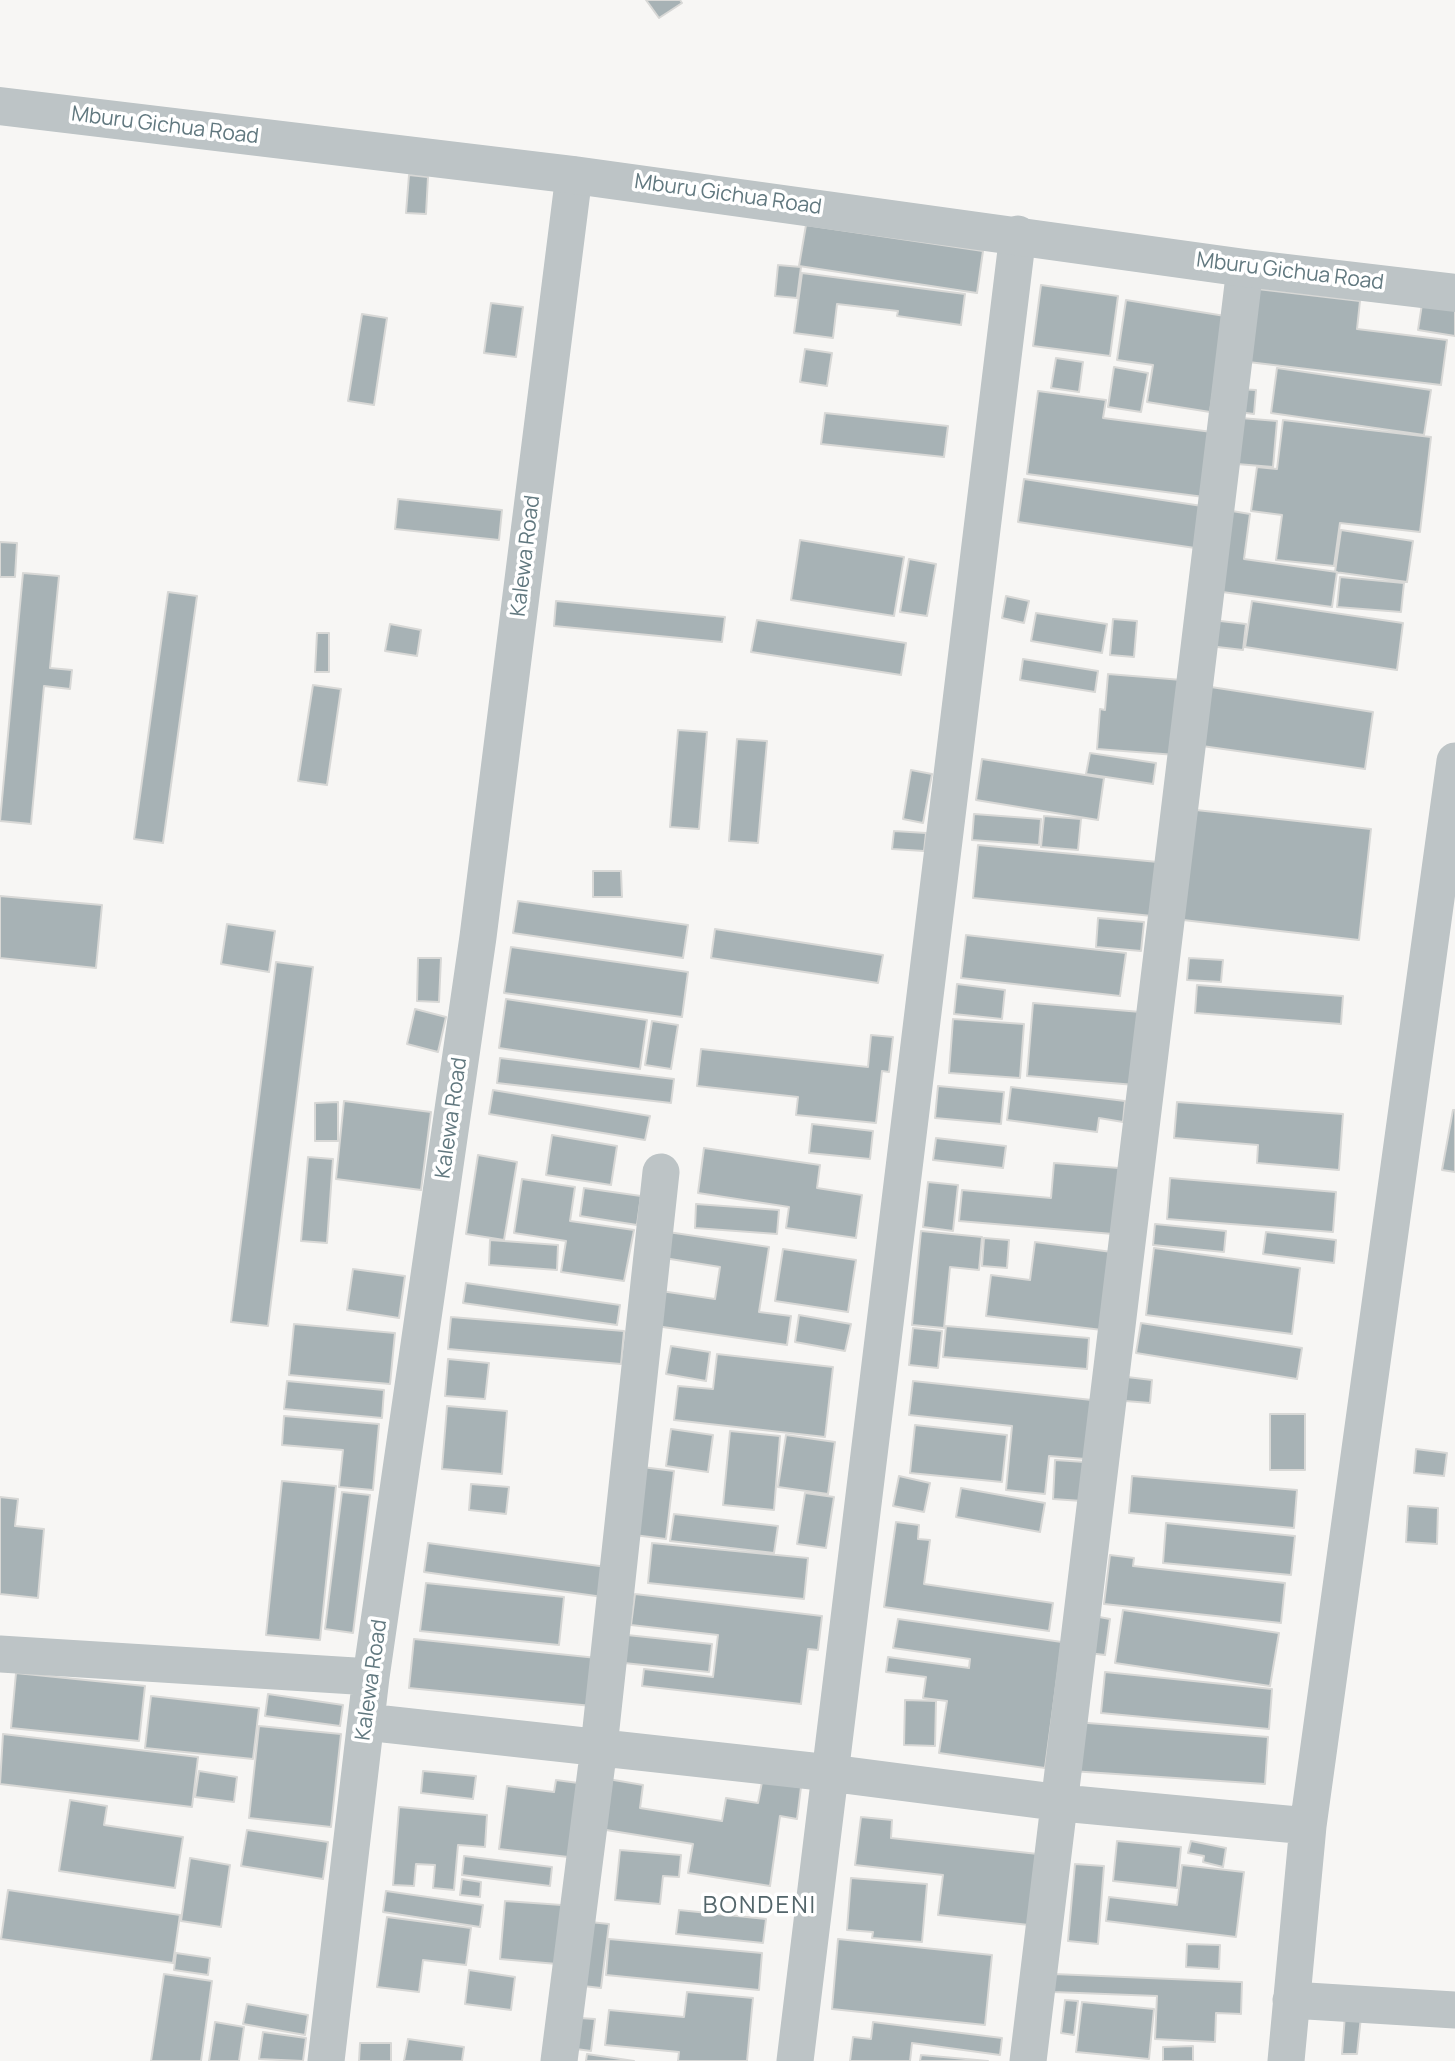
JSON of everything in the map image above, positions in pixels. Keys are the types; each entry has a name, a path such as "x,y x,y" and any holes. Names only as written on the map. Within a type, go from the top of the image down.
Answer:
{"street":[{"name":"Mburu Gichua Road","path":"0,106 574,175 1018,234 1245,268 1455,293"},
{"name":"Kalewa Road","path":"326,2061 371,1677 478,937 574,175"},
{"path":"795,2061 1018,234"},
{"path":"1028,2061 1062,1803 1245,268"},
{"path":"1286,2061 1308,1826 1455,761"},
{"path":"559,2061 599,1747 661,1172"},
{"path":"0,1654 371,1677"},
{"path":"366,1722 830,1773 1062,1803 1308,1826"},
{"path":"1291,2000 1455,2010"}],"building":[{"path":"646,0 680,0 682,3 659,18"},
{"path":"409,175 428,177 426,214 406,213"},
{"path":"806,225 983,251 977,293 799,266"},
{"path":"778,265 801,267 797,298 775,296"},
{"path":"802,273 965,294 961,325 897,316 898,311 837,304 833,338 794,333"},
{"path":"1041,285 1118,296 1110,356 1033,346"},
{"path":"1249,288 1360,301 1357,329 1447,340 1441,385 1240,361"},
{"path":"1126,300 1225,316 1210,412 1147,402 1153,365 1117,360"},
{"path":"491,303 523,307 516,357 484,353"},
{"path":"1422,304 1455,309 1455,336 1418,330"},
{"path":"362,314 387,318 374,405 348,401"},
{"path":"805,349 832,353 827,386 800,382"},
{"path":"1056,358 1083,362 1079,392 1051,388"},
{"path":"1114,367 1148,373 1141,412 1108,407"},
{"path":"1277,368 1431,390 1424,435 1271,413"},
{"path":"1239,389 1256,390 1254,414 1238,412"},
{"path":"1038,391 1106,400 1103,418 1212,432 1204,497 1027,474"},
{"path":"825,413 948,426 944,457 821,444"},
{"path":"1241,418 1277,421 1273,467 1237,464"},
{"path":"1283,420 1431,437 1420,532 1340,523 1334,566 1276,560 1282,515 1251,511 1257,467 1277,469"},
{"path":"1024,479 1202,506 1195,548 1018,522"},
{"path":"398,499 502,510 499,540 395,529"},
{"path":"1226,510 1250,514 1244,559 1337,572 1332,607 1215,591"},
{"path":"1341,530 1413,541 1407,582 1335,572"},
{"path":"800,540 904,557 894,616 791,600"},
{"path":"0,542 17,543 15,577 0,577"},
{"path":"909,559 936,564 927,616 900,612"},
{"path":"23,573 59,576 50,668 72,670 70,689 44,686 31,824 0,821"},
{"path":"1340,577 1404,583 1401,612 1337,607"},
{"path":"168,592 197,596 163,843 134,839"},
{"path":"1006,596 1029,601 1024,623 1002,618"},
{"path":"556,601 725,617 722,642 554,626"},
{"path":"1252,601 1403,623 1397,670 1245,647"},
{"path":"1036,613 1107,624 1102,653 1031,641"},
{"path":"1113,619 1137,621 1134,657 1110,655"},
{"path":"757,620 906,643 901,675 751,652"},
{"path":"1212,620 1246,624 1243,650 1209,646"},
{"path":"390,624 421,630 417,656 385,651"},
{"path":"317,633 329,633 329,672 315,672"},
{"path":"1023,659 1098,671 1095,692 1020,680"},
{"path":"1108,674 1182,680 1176,755 1097,749 1100,709 1105,710"},
{"path":"313,685 341,689 327,785 298,781"},
{"path":"1211,687 1373,712 1365,769 1202,746"},
{"path":"678,730 707,732 699,829 670,827"},
{"path":"737,739 767,741 758,843 729,841"},
{"path":"1090,753 1156,763 1153,784 1086,774"},
{"path":"982,759 1104,778 1098,820 976,800"},
{"path":"911,770 932,774 923,823 903,819"},
{"path":"1196,810 1371,829 1359,940 1183,920"},
{"path":"974,814 1041,819 1039,845 972,840"},
{"path":"1044,816 1081,819 1078,850 1041,847"},
{"path":"894,831 926,833 924,851 892,849"},
{"path":"978,845 1158,862 1152,916 973,898"},
{"path":"593,871 621,871 622,897 593,897"},
{"path":"0,896 102,905 96,968 0,958"},
{"path":"518,901 688,925 683,958 513,933"},
{"path":"1098,918 1144,922 1141,951 1096,947"},
{"path":"227,924 275,931 269,972 221,964"},
{"path":"715,929 883,955 878,983 711,958"},
{"path":"966,935 1126,953 1120,996 961,978"},
{"path":"511,947 688,972 682,1017 504,993"},
{"path":"418,958 441,958 439,1002 417,1001"},
{"path":"1189,958 1223,960 1221,982 1187,980"},
{"path":"276,962 313,967 268,1326 231,1322"},
{"path":"957,984 1005,990 1002,1019 954,1014"},
{"path":"1197,985 1343,996 1341,1024 1195,1013"},
{"path":"506,999 647,1020 640,1069 499,1048"},
{"path":"1033,1003 1141,1012 1135,1085 1027,1076"},
{"path":"415,1009 446,1017 438,1052 407,1044"},
{"path":"953,1019 1024,1024 1020,1078 949,1073"},
{"path":"652,1021 678,1025 671,1069 645,1065"},
{"path":"871,1035 893,1037 889,1072 882,1071 876,1123 796,1115 798,1097 697,1086 701,1049 868,1067"},
{"path":"500,1058 674,1079 671,1103 497,1083"},
{"path":"938,1086 1004,1092 1001,1124 935,1118"},
{"path":"1011,1087 1125,1101 1123,1122 1099,1118 1097,1132 1007,1120"},
{"path":"493,1090 650,1116 645,1140 489,1114"},
{"path":"344,1101 431,1112 421,1190 336,1179"},
{"path":"338,1102 338,1141 315,1141 315,1103"},
{"path":"1177,1102 1343,1114 1339,1170 1257,1163 1258,1145 1174,1138"},
{"path":"1455,1110 1455,1172 1442,1170"},
{"path":"812,1124 873,1131 870,1159 809,1153"},
{"path":"552,1135 617,1146 611,1185 546,1175"},
{"path":"936,1138 1006,1146 1003,1168 933,1160"},
{"path":"704,1148 820,1165 817,1188 862,1195 856,1238 786,1228 789,1207 698,1193"},
{"path":"478,1155 517,1162 504,1240 466,1234"},
{"path":"308,1157 333,1159 327,1243 301,1241"},
{"path":"1054,1163 1119,1168 1113,1234 959,1221 962,1190 1051,1198"},
{"path":"1170,1178 1336,1192 1333,1232 1167,1219"},
{"path":"522,1179 575,1187 570,1221 634,1230 624,1281 561,1272 566,1241 514,1233"},
{"path":"928,1182 958,1185 953,1231 923,1227"},
{"path":"584,1188 641,1196 637,1225 580,1216"},
{"path":"696,1204 779,1210 777,1234 695,1228"},
{"path":"1155,1224 1226,1231 1224,1252 1153,1245"},
{"path":"921,1231 982,1237 979,1270 950,1267 944,1328 912,1325"},
{"path":"668,1232 769,1247 759,1312 791,1316 787,1345 656,1326 661,1291 715,1299 720,1267 664,1258"},
{"path":"1266,1232 1336,1240 1334,1263 1263,1254"},
{"path":"984,1238 1009,1240 1007,1268 982,1266"},
{"path":"490,1240 558,1245 557,1270 489,1265"},
{"path":"1035,1242 1112,1252 1102,1330 986,1316 991,1275 1030,1280"},
{"path":"1154,1248 1300,1268 1292,1334 1146,1315"},
{"path":"783,1249 856,1260 848,1312 775,1301"},
{"path":"353,1269 405,1276 399,1318 347,1310"},
{"path":"466,1283 620,1305 617,1325 463,1303"},
{"path":"799,1315 851,1324 845,1351 795,1342"},
{"path":"451,1317 624,1331 621,1364 448,1349"},
{"path":"1141,1323 1302,1348 1297,1379 1136,1353"},
{"path":"294,1324 395,1333 390,1384 289,1375"},
{"path":"946,1326 1089,1338 1087,1369 943,1357"},
{"path":"913,1328 942,1331 938,1368 909,1365"},
{"path":"671,1346 710,1352 706,1381 666,1374"},
{"path":"717,1354 833,1367 825,1437 674,1420 678,1386 713,1389"},
{"path":"448,1359 489,1363 485,1399 445,1396"},
{"path":"1127,1377 1152,1380 1150,1403 1125,1401"},
{"path":"287,1381 384,1390 382,1418 284,1409"},
{"path":"913,1381 1092,1400 1085,1459 1049,1456 1045,1494 1006,1490 1012,1426 909,1415"},
{"path":"447,1406 507,1411 502,1474 442,1469"},
{"path":"1270,1414 1305,1414 1305,1470 1270,1470"},
{"path":"284,1416 379,1424 373,1490 339,1487 343,1450 282,1445"},
{"path":"915,1425 1007,1435 1002,1482 910,1473"},
{"path":"671,1429 713,1435 708,1472 666,1466"},
{"path":"730,1431 780,1436 774,1510 723,1505"},
{"path":"786,1435 835,1442 828,1494 778,1487"},
{"path":"1416,1449 1447,1453 1444,1476 1414,1473"},
{"path":"1055,1460 1085,1462 1082,1501 1053,1499"},
{"path":"642,1467 674,1471 666,1539 634,1535"},
{"path":"899,1476 930,1483 924,1512 893,1506"},
{"path":"1132,1476 1297,1490 1294,1528 1129,1513"},
{"path":"282,1481 336,1486 320,1640 266,1635"},
{"path":"471,1484 509,1487 506,1514 469,1510"},
{"path":"961,1488 1045,1503 1040,1532 956,1517"},
{"path":"342,1492 370,1495 353,1633 325,1629"},
{"path":"805,1493 834,1497 826,1548 797,1544"},
{"path":"0,1497 18,1499 15,1526 44,1529 38,1598 0,1594"},
{"path":"1408,1506 1438,1508 1437,1544 1406,1542"},
{"path":"674,1514 778,1526 774,1553 670,1541"},
{"path":"896,1522 919,1525 918,1539 930,1540 924,1584 1053,1603 1049,1631 884,1607"},
{"path":"1166,1523 1295,1536 1291,1575 1163,1563"},
{"path":"428,1543 607,1567 603,1597 424,1572"},
{"path":"652,1543 808,1558 804,1599 648,1583"},
{"path":"1110,1555 1134,1558 1133,1566 1285,1583 1281,1623 1104,1604"},
{"path":"426,1583 564,1597 559,1645 420,1631"},
{"path":"635,1594 822,1616 818,1650 808,1649 801,1704 642,1686 644,1669 713,1677 718,1635 631,1625"},
{"path":"1123,1610 1279,1633 1270,1686 1115,1663"},
{"path":"1094,1616 1110,1619 1105,1655 1088,1653"},
{"path":"898,1619 1062,1642 1045,1768 939,1753 947,1701 923,1698 926,1677 886,1672 888,1657 969,1668 970,1659 893,1648"},
{"path":"627,1635 712,1644 709,1672 624,1663"},
{"path":"414,1639 597,1658 592,1706 409,1688"},
{"path":"1105,1672 1272,1689 1269,1729 1101,1713"},
{"path":"16,1673 145,1686 139,1741 11,1728"},
{"path":"268,1694 343,1705 340,1726 265,1716"},
{"path":"151,1696 259,1708 253,1759 145,1748"},
{"path":"905,1700 936,1701 935,1746 904,1745"},
{"path":"1075,1722 1268,1737 1265,1784 1071,1771"},
{"path":"259,1726 341,1734 331,1827 249,1818"},
{"path":"3,1734 198,1757 192,1807 0,1784"},
{"path":"199,1771 237,1777 234,1802 195,1797"},
{"path":"423,1771 476,1776 473,1799 421,1793"},
{"path":"608,1779 643,1785 640,1808 722,1821 726,1798 758,1803 762,1782 801,1787 797,1819 780,1816 770,1886 688,1873 693,1844 600,1829"},
{"path":"556,1780 586,1784 577,1858 499,1849 507,1786 554,1792"},
{"path":"70,1800 107,1806 104,1825 183,1837 175,1888 59,1871"},
{"path":"399,1807 487,1815 485,1847 458,1845 454,1890 433,1888 435,1865 416,1864 414,1886 393,1885"},
{"path":"861,1817 892,1820 891,1838 1038,1854 1029,1925 938,1915 943,1875 855,1865"},
{"path":"247,1830 328,1842 323,1879 241,1866"},
{"path":"1117,1841 1181,1847 1177,1888 1113,1881"},
{"path":"1191,1841 1226,1848 1223,1867 1203,1862 1204,1856 1188,1853"},
{"path":"620,1850 681,1855 679,1877 663,1876 660,1904 615,1900"},
{"path":"464,1856 552,1867 550,1886 462,1875"},
{"path":"190,1858 230,1865 221,1927 181,1921"},
{"path":"1075,1864 1104,1866 1098,1944 1068,1941"},
{"path":"1182,1865 1244,1872 1236,1937 1106,1921 1109,1897 1177,1905"},
{"path":"851,1878 927,1884 922,1942 872,1938 873,1932 847,1930"},
{"path":"462,1879 481,1882 480,1897 460,1895"},
{"path":"8,1890 180,1915 173,1963 1,1939"},
{"path":"386,1891 483,1905 480,1927 383,1912"},
{"path":"505,1901 562,1905 557,1964 500,1959"},
{"path":"679,1910 766,1919 763,1943 676,1934"},
{"path":"387,1917 471,1928 466,1965 423,1960 419,1992 377,1987"},
{"path":"590,1922 609,1924 601,1988 583,1986"},
{"path":"609,1939 762,1953 759,1990 606,1975"},
{"path":"838,1939 992,1955 985,2025 832,2009"},
{"path":"1187,1944 1220,1945 1219,1969 1186,1967"},
{"path":"176,1953 210,1958 208,1975 174,1970"},
{"path":"469,1970 515,1977 511,2010 465,2004"},
{"path":"164,1974 212,1981 201,2061 151,2061"},
{"path":"1054,1974 1242,1982 1241,2014 1216,2013 1215,2042 1155,2039 1157,1996 1053,1992"},
{"path":"687,1992 753,1998 747,2061 678,2061 679,2052 605,2045 609,2010 684,2017"},
{"path":"1065,2000 1078,2001 1074,2035 1061,2033"},
{"path":"1082,2002 1154,2009 1149,2059 1076,2052"},
{"path":"247,2004 308,2015 305,2035 243,2024"},
{"path":"1345,2015 1361,2017 1357,2054 1342,2054"},
{"path":"580,2018 595,2019 591,2051 576,2049"},
{"path":"215,2022 244,2027 239,2061 209,2061"},
{"path":"873,2022 1002,2038 1000,2055 912,2043 910,2061 850,2061 853,2037 871,2039"},
{"path":"263,2032 306,2038 303,2061 259,2059"},
{"path":"408,2039 464,2047 462,2061 404,2061"},
{"path":"360,2043 391,2043 391,2061 359,2061"},
{"path":"1193,2046 1193,2061 1163,2061 1163,2047"},
{"path":"587,2054 634,2061 586,2061"},
{"path":"921,2055 988,2061 920,2061"}],"district":[{"name":"BONDENI","path":"760,1906"}]}
